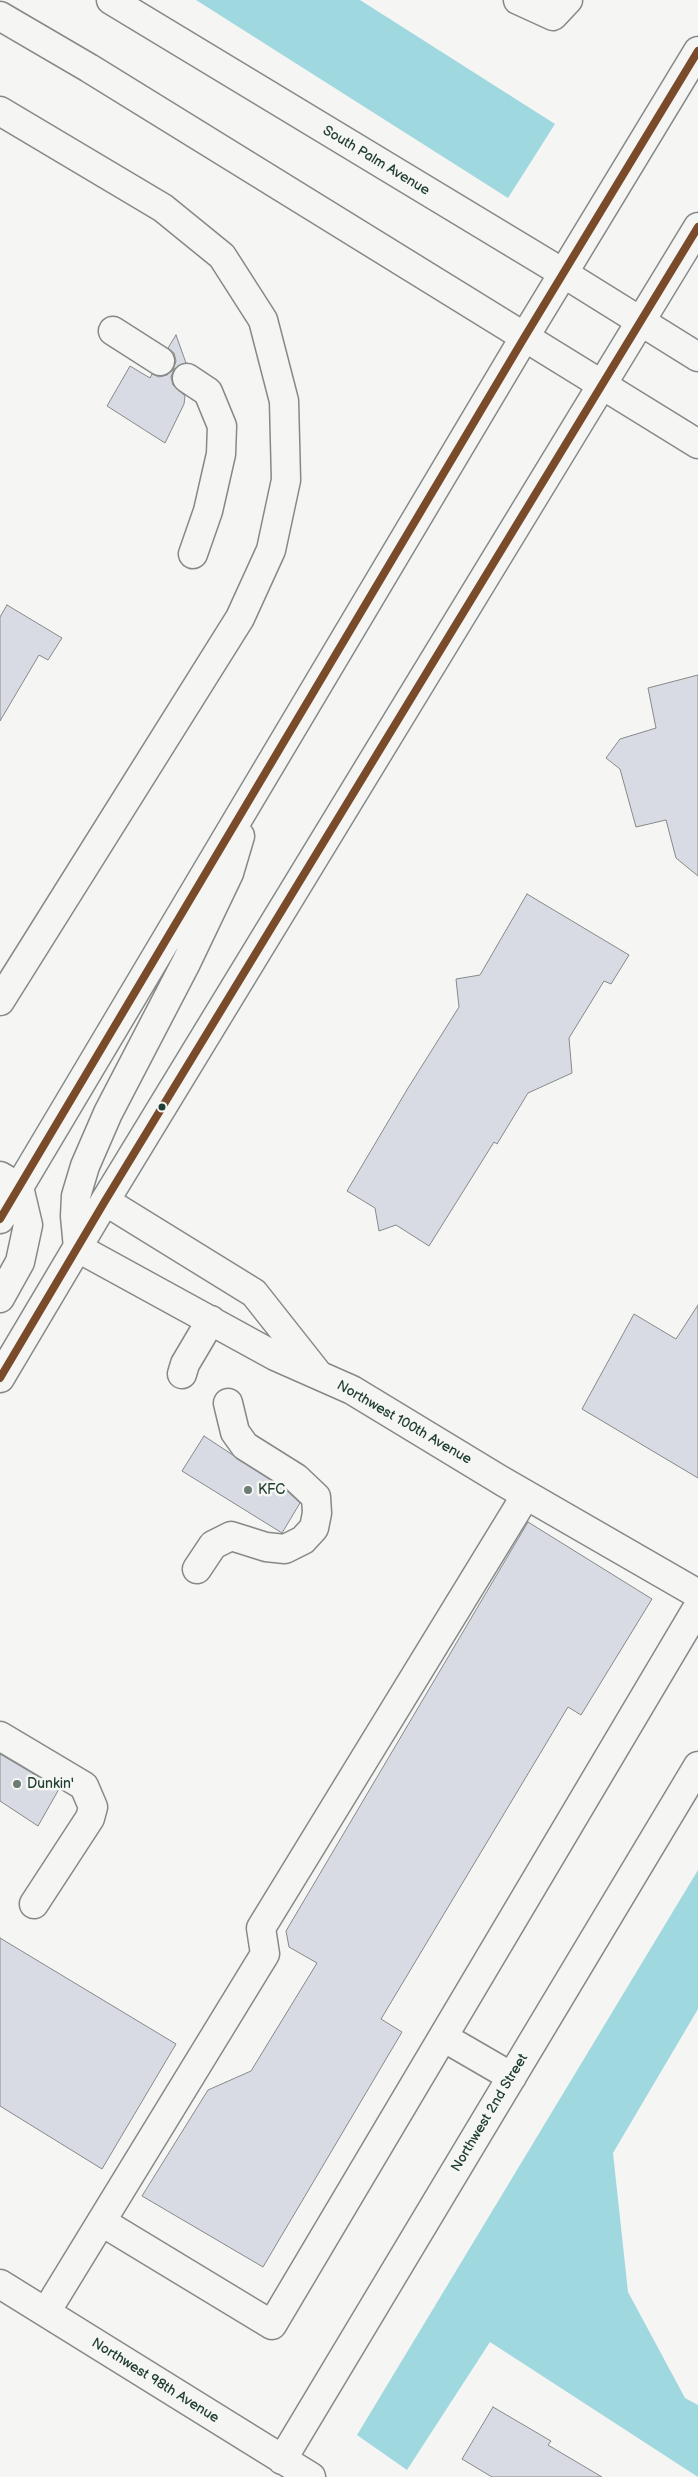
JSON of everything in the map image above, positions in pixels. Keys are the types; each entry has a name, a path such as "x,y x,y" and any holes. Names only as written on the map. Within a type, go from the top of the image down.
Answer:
{"main road":[{"name":"South Palm Avenue","path":"111,0 563,273 698,358"},
{"path":"518,0 553,16 568,0"},
{"path":"0,16 89,68 698,444"},
{"path":"0,1218 9,1182 254,792 524,338 698,51"},
{"path":"0,111 163,208 222,256 263,320 284,401 286,480 271,550 240,618 0,1001"},
{"path":"0,1378 105,1200 698,227"},
{"path":"113,331 160,361"},
{"path":"187,378 208,392 222,426 219,464 208,511 193,554"},
{"path":"78,1248 75,1216 76,1196 85,1166 108,1113 186,963 229,873 254,792"},
{"path":"0,1298 20,1262 28,1225 9,1182"},
{"path":"105,1200 254,1294 318,1375"},
{"name":"Northwest 100th Avenue","path":"78,1248 275,1356 352,1390 526,1495 698,1594"},
{"path":"182,1374 185,1364 212,1320"},
{"path":"197,1569 214,1545 231,1536 266,1547 285,1549 303,1540 314,1528 316,1521 316,1497 296,1478 245,1446 235,1432 228,1403"},
{"path":"46,2312 265,1954 261,1928 526,1495"},
{"path":"102,2222 272,2325 698,1606"},
{"path":"0,1736 84,1786 93,1807 90,1818 34,1904"},
{"name":"Northwest 2nd Street","path":"282,2460 698,1766"},
{"path":"443,2037 512,2077"},
{"name":"Northwest 98th Avenue","path":"0,2284 310,2477"}],"water":[{"path":"196,0 360,0 555,124 508,198"},
{"path":"698,1870 698,2009 613,2153 628,2292 685,2398 698,2405 698,2477 490,2342 407,2470 357,2435"}],"building":[{"path":"176,335 186,363 174,369 171,377 173,385 185,396 184,404 165,443 107,406 130,366 150,378 152,374 159,377 167,375 173,370 176,361 174,353 168,348"},
{"path":"7,605 62,638 48,660 39,655 0,721 0,617"},
{"path":"698,675 698,876 676,858 666,820 636,827 620,769 606,758 620,739 656,728 648,688"},
{"path":"527,894 629,955 611,984 604,981 569,1038 572,1073 528,1093 497,1144 494,1142 429,1246 396,1225 379,1231 375,1208 347,1191 459,1007 456,979 480,975"},
{"path":"698,1305 698,1478 582,1409 634,1314 676,1339"},
{"path":"204,1436 286,1490 300,1503 282,1533 182,1471"},
{"path":"528,1522 652,1599 581,1715 568,1707 381,2019 402,2032 263,2267 142,2196 208,2090 251,2071 317,1963 289,1947 286,1931"},
{"path":"0,1754 59,1789 38,1826 0,1801"},
{"path":"0,1938 176,2044 102,2169 0,2106"},
{"path":"493,2407 551,2441 548,2445 602,2477 492,2477 462,2459"}],"transit line":[{"path":"0,1219 524,338 698,51"},
{"path":"0,1378 105,1201 698,227"}],"place":[{"name":"KFC","path":"248,1490"},
{"name":"Dunkin'","path":"17,1784"}]}
